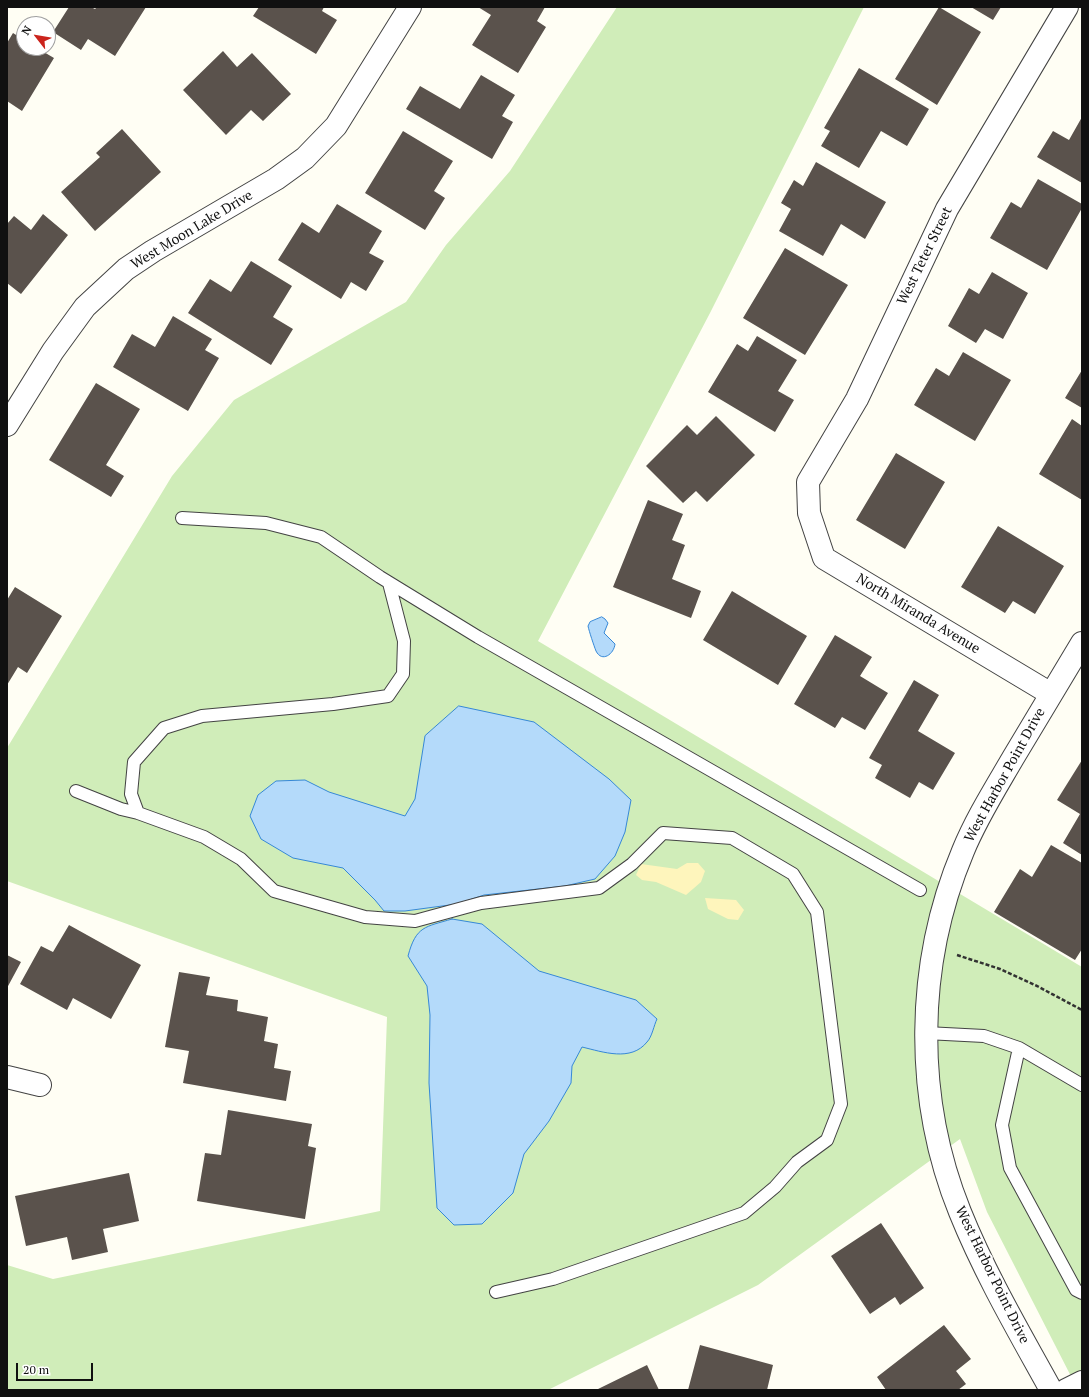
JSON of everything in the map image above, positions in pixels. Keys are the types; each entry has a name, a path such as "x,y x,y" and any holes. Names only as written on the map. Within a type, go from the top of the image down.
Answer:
{"street":[{"name":"West Moon Lake Drive","path":"7,425 53,351 85,307 126,270 148,254 276,179 305,158 336,126 410,7"},
{"name":"West Teter Street","path":"809,514 808,482 857,399 947,209 1067,7"},
{"name":"North Miranda Avenue","path":"809,514 824,558 1052,694"},
{"name":"West Harbor Point Drive","path":"1051,1390 973,1242 946,1172 934,1124 929,1092 926,1033 932,961 940,920 951,881 981,813 1082,643"},
{"path":"7,1077 40,1085"},
{"path":"1066,1390 1082,1382"}],"lane":[{"path":"182,518 266,523 321,537 389,583 485,641 920,890"},
{"path":"138,813 131,794 134,762 164,728 202,716 333,704 388,696 403,674 404,641 389,583"},
{"path":"76,791 121,809 138,813 204,837 241,859 274,891 365,917 415,921 481,903 600,888 632,864 663,833 732,838 793,874 817,912 841,1104 827,1140 797,1162 775,1187 744,1213 553,1279 496,1292"},
{"path":"926,1033 984,1036 1019,1048 1082,1085"},
{"path":"1019,1048 1002,1125 1010,1168 1076,1290 1082,1293"}],"path":[{"path":"953,954 1000,969 1037,986 1082,1010"}],"green space":[{"path":"617,7 864,7 710,313 538,641 1082,967 1082,1390 1078,1390 987,1212 960,1139 758,1285 548,1390 7,1390 7,1265 53,1279 380,1211 387,1017 7,881 7,748 172,476 234,400 406,302 446,245 510,171"}],"sand":[{"path":"687,863 698,863 705,871 701,882 686,895 656,882 642,880 636,875 641,864 677,869"},
{"path":"705,898 736,900 744,910 738,920 728,919 708,909"}],"water":[{"path":"602,617 608,623 604,633 615,644 610,654 604,657 598,655 588,626 590,622"},
{"path":"459,706 534,722 609,779 631,800 625,832 615,856 595,879 565,886 484,895 457,904 405,911 384,911 343,868 293,858 261,839 250,816 258,795 276,781 305,780 329,792 405,816 415,799 425,736"},
{"path":"452,919 482,924 539,971 636,1000 657,1019 649,1040 633,1052 616,1054 582,1047 572,1066 571,1083 549,1121 524,1154 513,1193 482,1224 454,1225 437,1208 429,1083 430,1015 427,986 408,956 414,939 418,933 428,926"}],"building":[{"path":"69,7 91,7 95,9 97,7 146,7 115,56 88,39 81,50 56,34 56,27"},
{"path":"259,7 324,7 322,11 337,20 316,54 253,16"},
{"path":"478,7 545,7 537,21 546,27 518,73 472,45 491,15"},
{"path":"939,7 981,32 937,105 895,79"},
{"path":"971,7 1001,7 993,20"},
{"path":"13,33 16,35 16,56 51,56 54,58 22,111 7,101 7,43"},
{"path":"223,51 237,67 252,53 291,94 263,121 251,110 226,135 183,90"},
{"path":"859,68 929,109 907,146 881,131 859,168 821,146 830,131 824,128"},
{"path":"481,75 515,95 502,116 513,122 492,159 406,109 420,86 460,109"},
{"path":"1082,117 1082,183 1037,157 1053,131 1069,140"},
{"path":"122,129 161,172 95,231 61,192 100,157 96,153"},
{"path":"403,131 453,161 434,191 445,198 425,230 365,193"},
{"path":"816,162 886,202 865,239 841,224 823,256 779,231 791,209 781,203 794,180 803,186"},
{"path":"1038,179 1082,204 1082,208 1047,270 990,238 1011,202 1021,208"},
{"path":"337,204 382,231 369,253 384,261 366,291 351,282 341,299 278,260 302,222 319,233"},
{"path":"43,214 68,235 21,294 7,283 7,224 14,216 31,230"},
{"path":"785,248 848,285 805,355 743,318"},
{"path":"251,261 292,286 273,317 293,329 271,365 188,313 210,279 231,292"},
{"path":"992,272 1028,293 1003,339 985,329 976,343 948,326 969,288 979,294"},
{"path":"173,316 212,339 205,350 219,358 188,411 113,367 132,334 155,347"},
{"path":"757,336 797,360 778,391 794,400 775,432 708,392 737,344 748,351"},
{"path":"963,352 1011,380 975,441 914,405 936,368 949,376"},
{"path":"1082,370 1082,408 1065,398"},
{"path":"96,383 140,409 106,465 124,476 111,497 49,460"},
{"path":"716,416 755,455 707,502 696,491 683,503 646,466 687,425 697,435"},
{"path":"1072,419 1082,426 1082,500 1039,474"},
{"path":"896,453 945,482 905,549 856,520"},
{"path":"648,500 683,514 672,540 685,545 672,579 701,591 691,618 613,587"},
{"path":"998,526 1064,566 1035,614 1013,601 1005,613 961,587"},
{"path":"15,587 62,616 27,673 18,667 7,685 7,600"},
{"path":"732,591 807,636 778,685 703,640"},
{"path":"835,635 872,657 860,676 888,693 865,730 842,717 835,728 794,704"},
{"path":"914,680 939,695 918,731 955,753 933,790 919,782 910,798 875,778 882,765 869,758"},
{"path":"1082,760 1082,855 1063,843 1080,814 1057,800"},
{"path":"1051,845 1082,863 1082,949 1075,960 994,912 1020,869 1032,877"},
{"path":"69,925 141,965 111,1019 73,998 67,1010 20,984 41,946 53,952"},
{"path":"7,955 21,962 7,988"},
{"path":"179,972 210,977 206,995 238,1000 237,1011 268,1017 264,1041 278,1044 274,1068 291,1071 286,1101 183,1083 189,1051 165,1047"},
{"path":"228,1110 312,1124 308,1146 316,1148 305,1219 197,1201 205,1153 221,1155"},
{"path":"129,1173 139,1221 103,1229 108,1252 72,1260 67,1237 26,1246 15,1196"},
{"path":"881,1223 924,1288 900,1305 895,1297 870,1314 831,1256"},
{"path":"944,1325 971,1359 956,1371 966,1384 958,1390 886,1390 877,1377"},
{"path":"700,1345 773,1365 767,1390 688,1390"},
{"path":"647,1365 659,1390 596,1390"}]}
